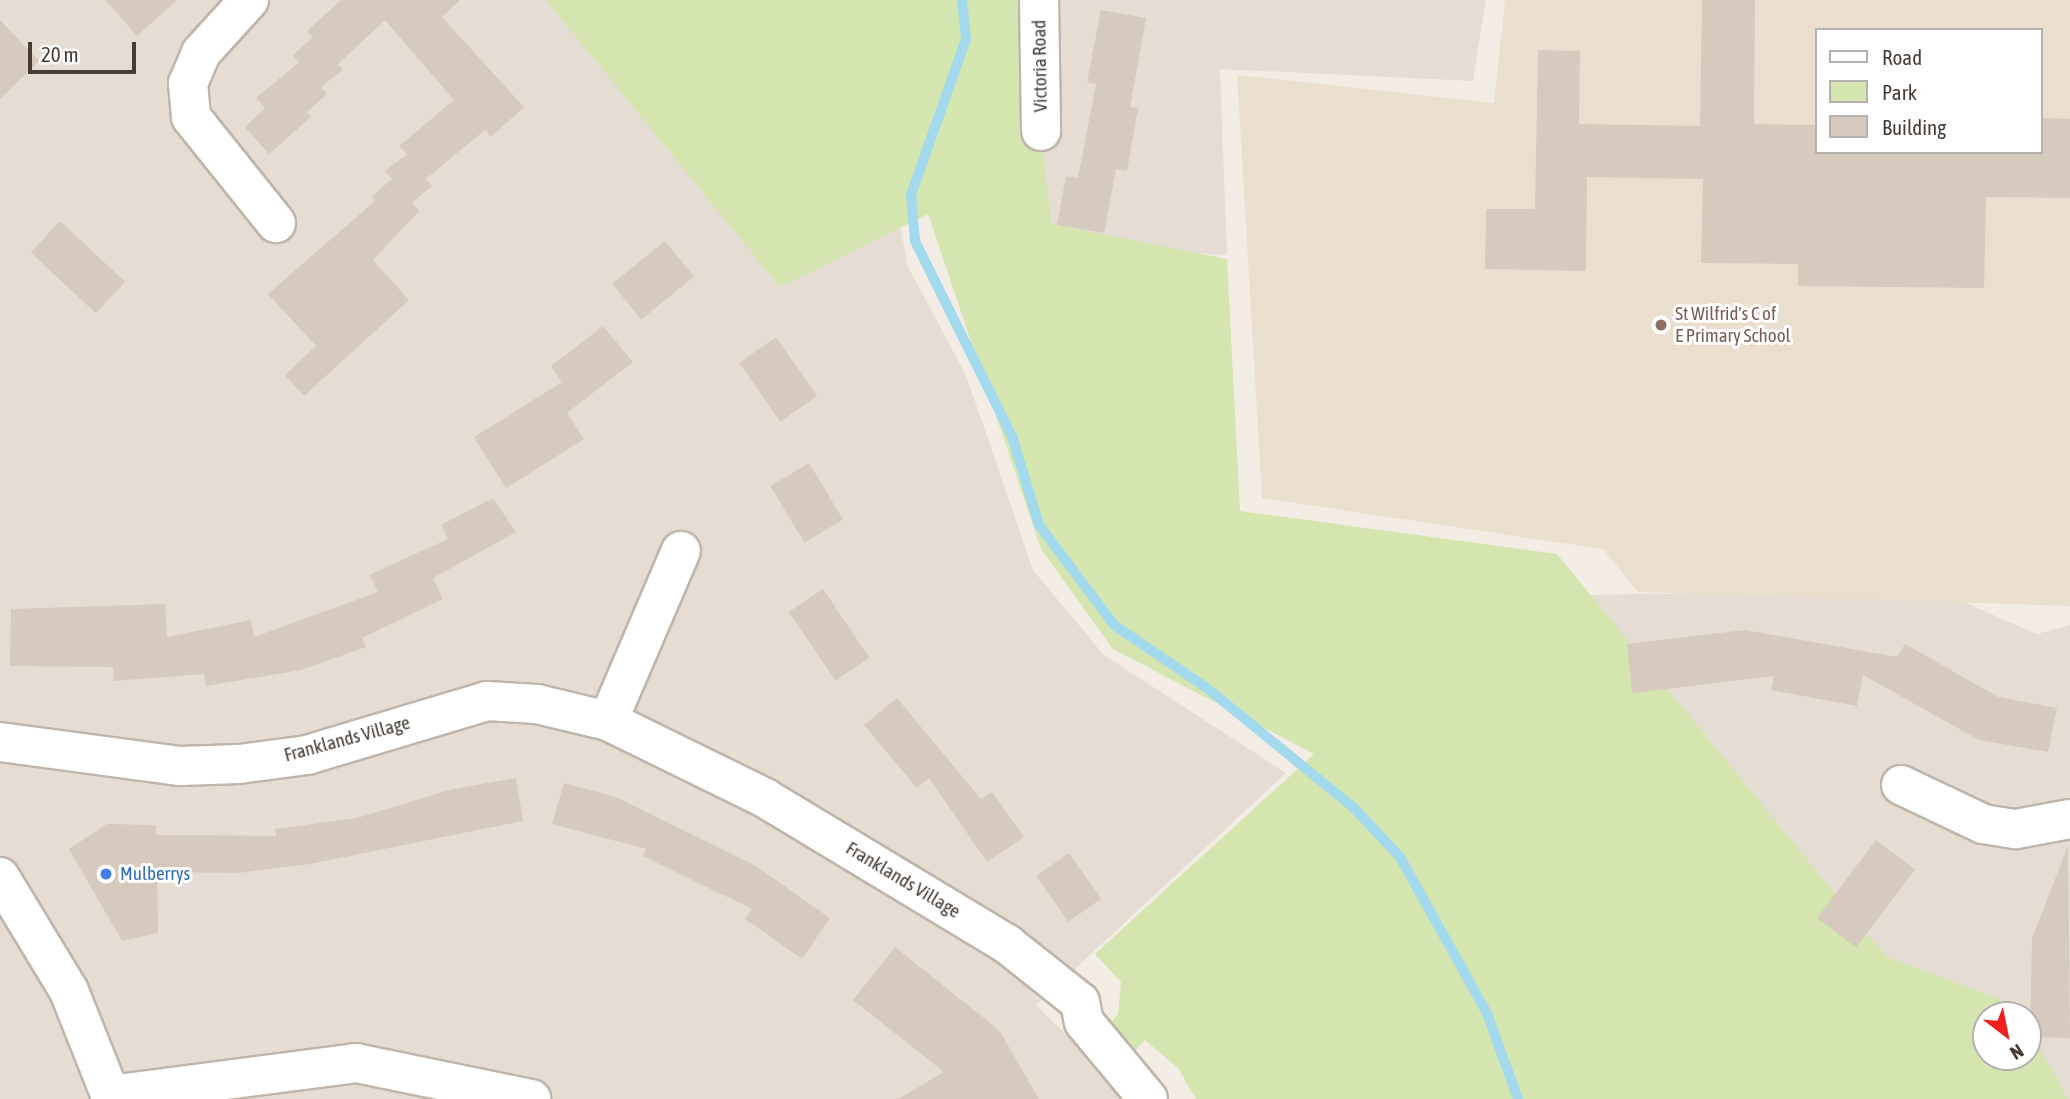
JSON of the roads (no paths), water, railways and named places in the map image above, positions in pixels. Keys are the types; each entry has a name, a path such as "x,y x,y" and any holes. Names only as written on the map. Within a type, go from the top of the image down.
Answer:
{"street":[{"path":"249,0 201,53 188,83 191,117 276,223"},
{"name":"Victoria Road","path":"1039,0 1041,131"},
{"path":"608,721 681,551"},
{"name":"Franklands Village","path":"0,742 180,766 239,764 306,755 487,701 537,704 608,721 721,774 915,885 1007,944 1080,1002 1084,1022 1147,1099"},
{"path":"1901,785 1983,824 2016,829 2070,819"},
{"path":"0,877 69,991 111,1097 356,1063 513,1096"}],"waterway":[{"path":"962,0 966,39 911,195 915,241 1012,436 1039,525 1114,625 1207,688 1354,808 1400,857 1487,1013 1518,1099"}],"place":[{"name":"St Wilfrid's C of E Primary School","path":"1661,325"},
{"name":"Mulberrys","path":"106,874"}]}
